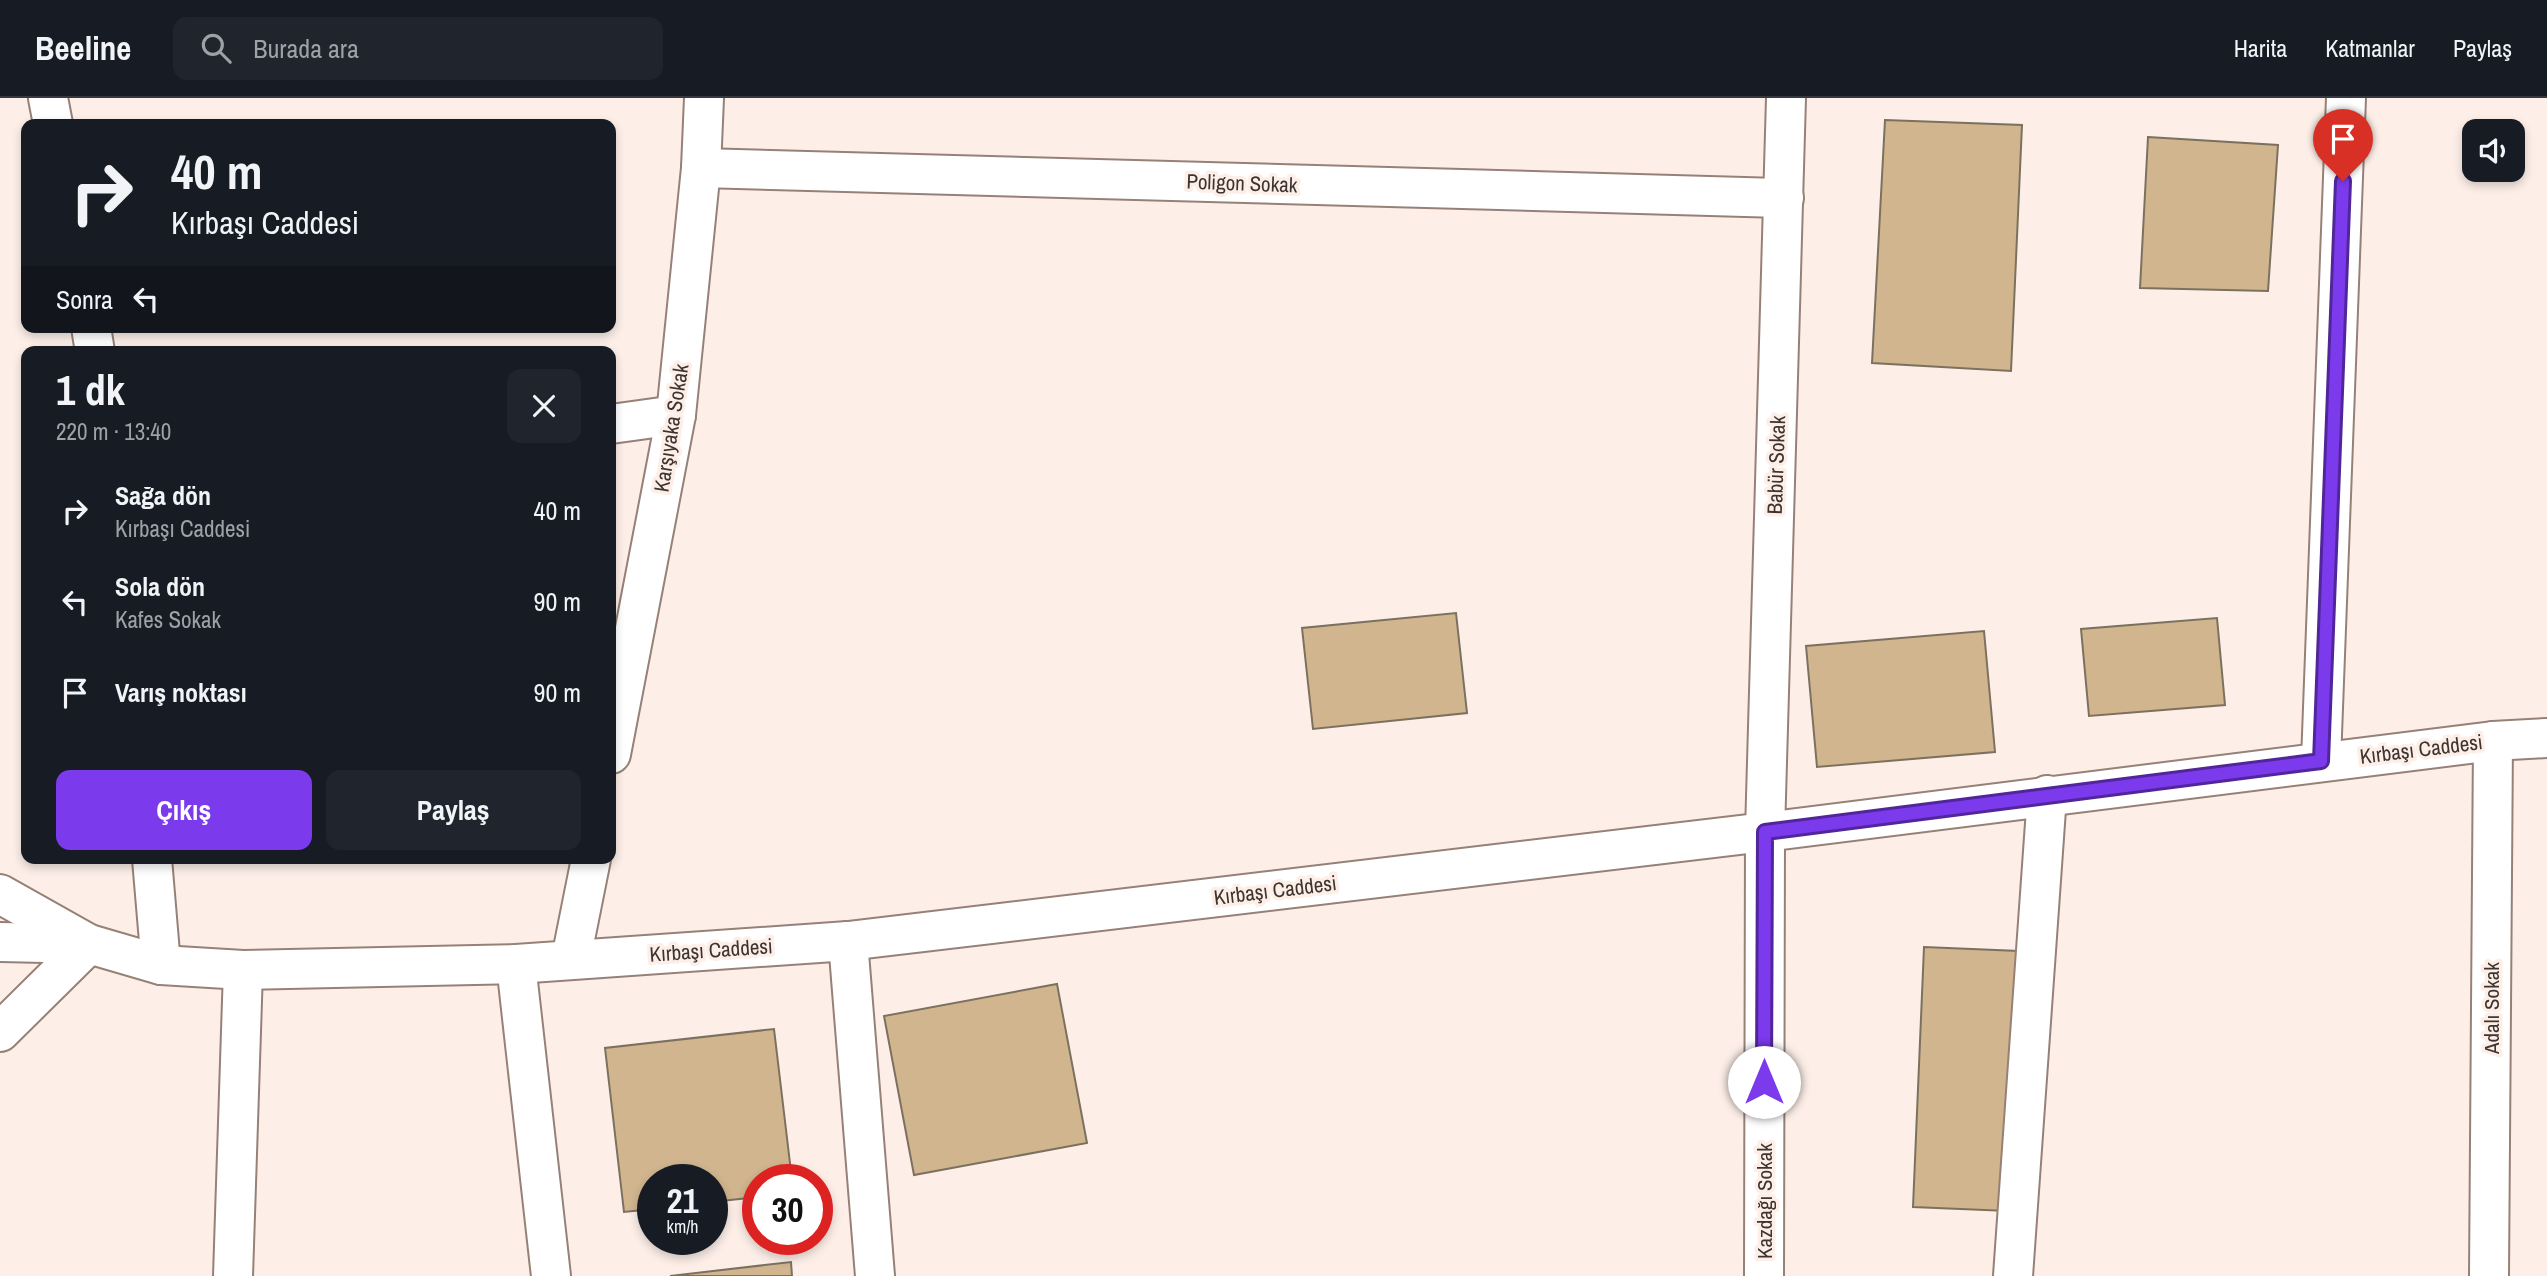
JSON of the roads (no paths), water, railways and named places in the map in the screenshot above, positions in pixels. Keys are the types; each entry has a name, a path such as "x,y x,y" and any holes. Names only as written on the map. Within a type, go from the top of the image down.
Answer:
{"street":[{"path":"48,98 52,119"},
{"name":"Karşıyaka Sokak","path":"616,728 676,415 701,167 704,98"},
{"name":"Babür Sokak","path":"1765,832 1786,98"},
{"path":"2321,761 2346,98"},
{"name":"Poligon Sokak","path":"701,167 1784,198"},
{"path":"616,423 676,415"},
{"name":"Kırbaşı Caddesi","path":"0,942 89,944 161,965 243,970 516,964 848,941 1765,832 2321,761 2493,741 2547,738"},
{"name":"Adalı Sokak","path":"2489,1276 2493,741"},
{"path":"2013,1276 2047,795"},
{"name":"Kazdağı Sokak","path":"1764,1276 1765,832"},
{"path":"152,864 161,965"},
{"path":"571,959 589,864"},
{"path":"0,894 89,944 0,1032"},
{"path":"848,941 875,1276"},
{"path":"516,964 551,1276"},
{"path":"233,1276 243,970"}]}
